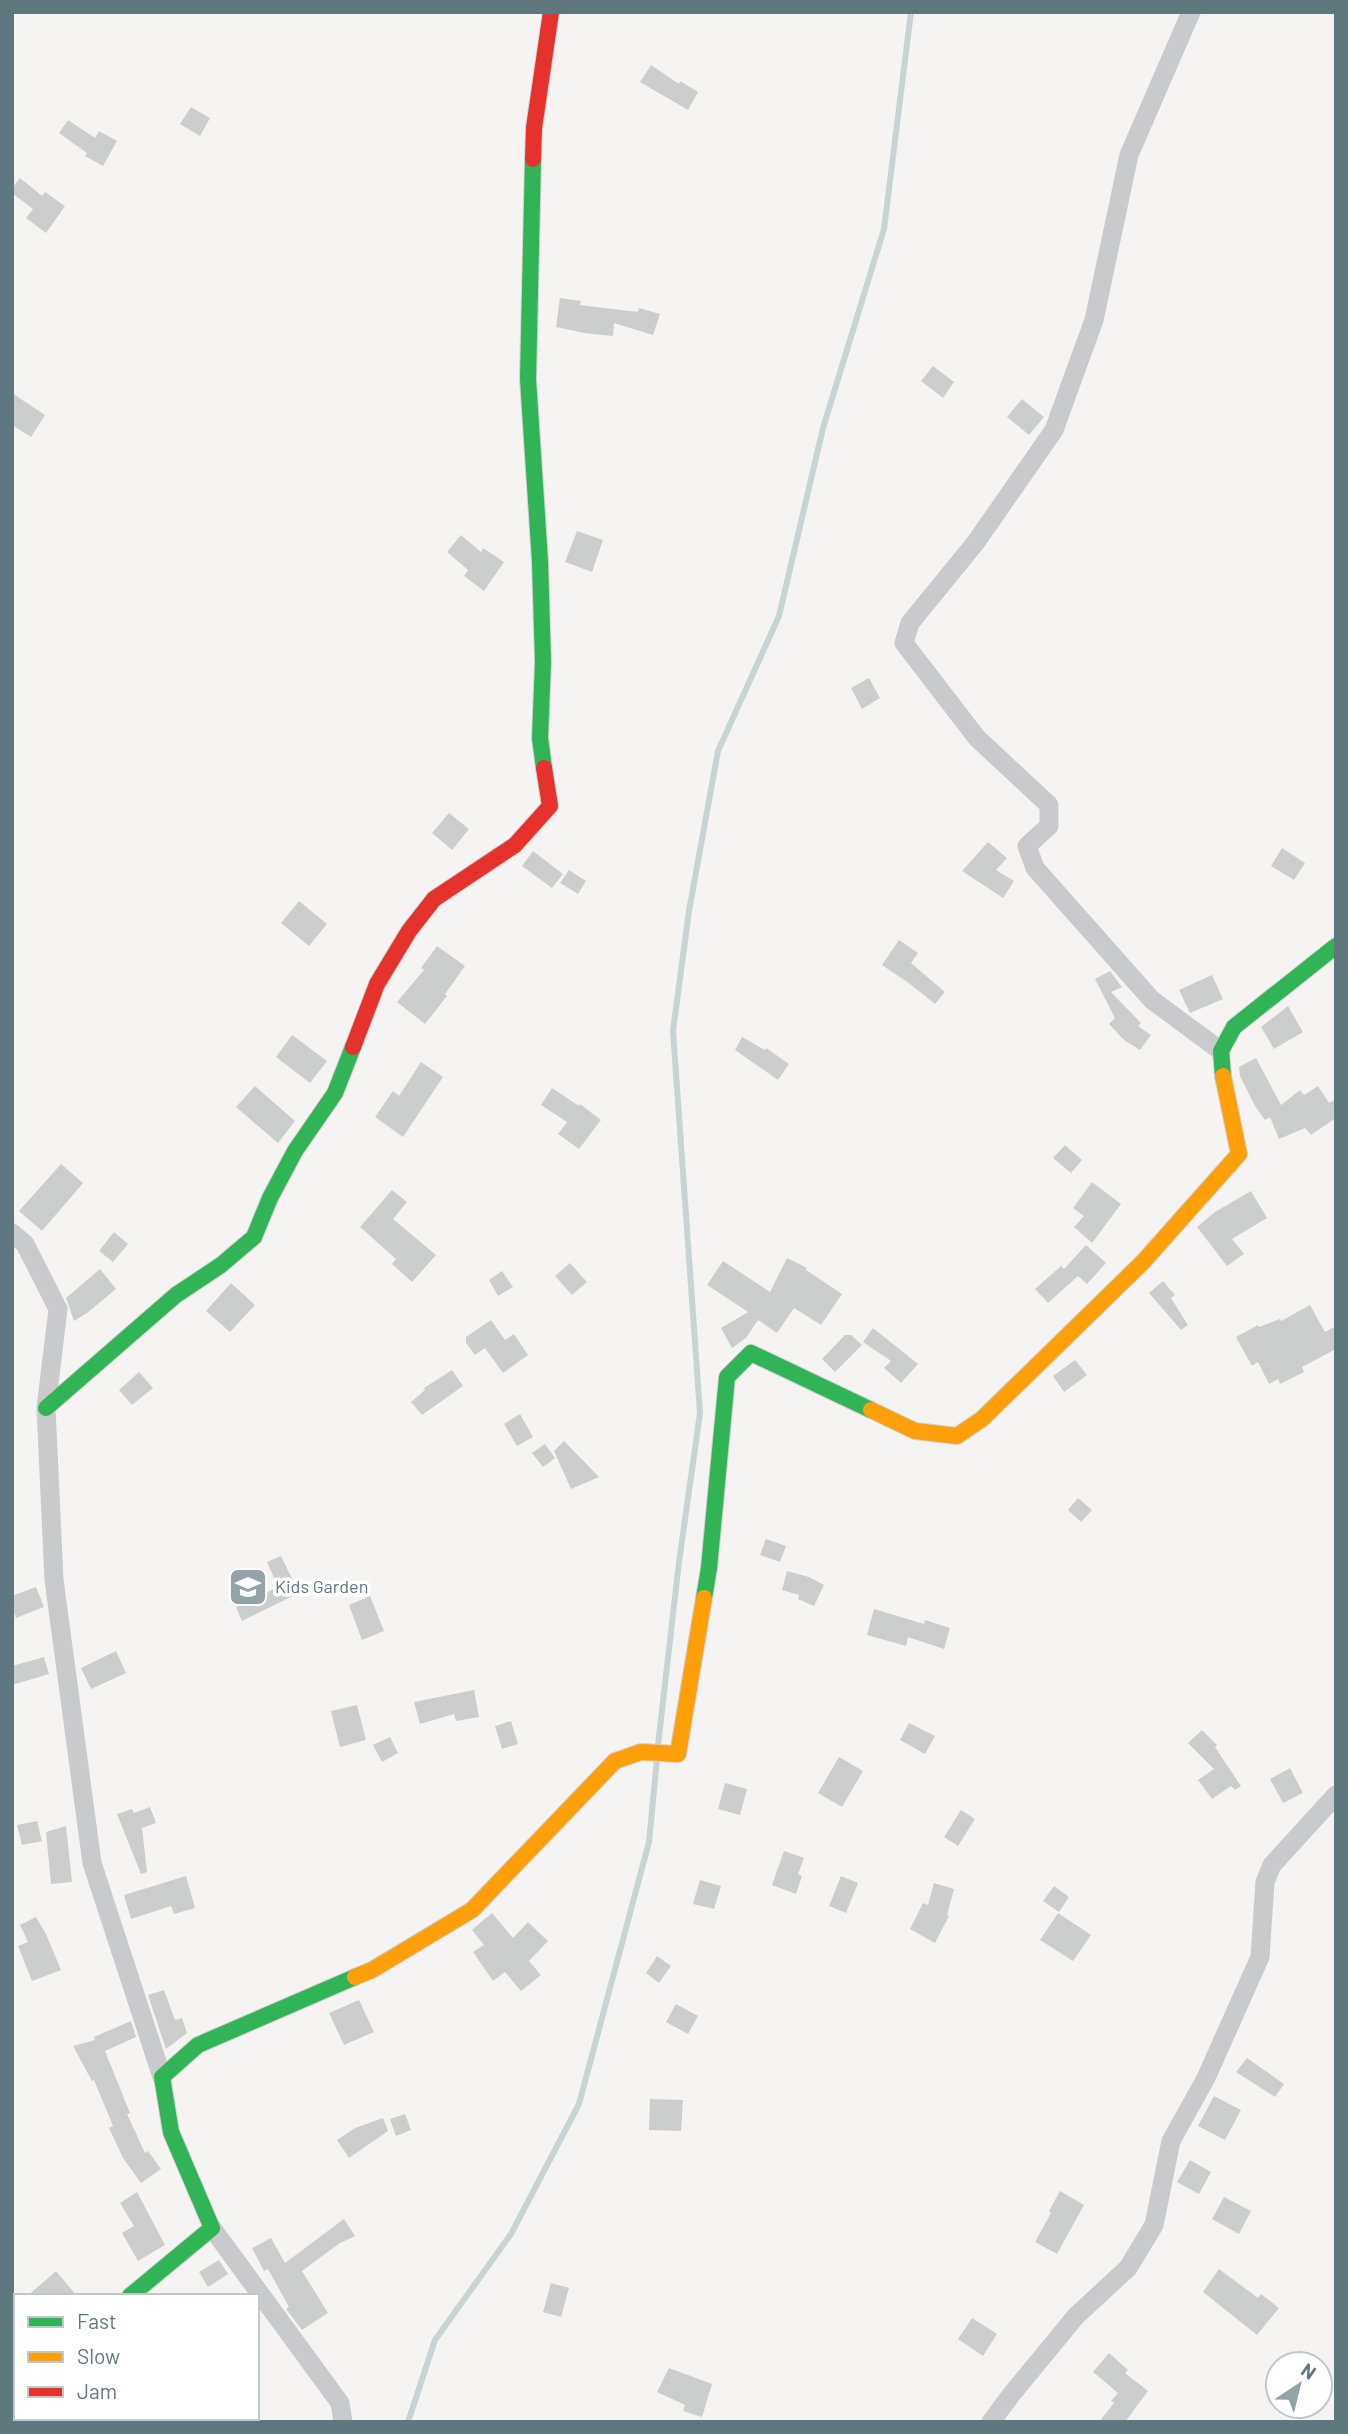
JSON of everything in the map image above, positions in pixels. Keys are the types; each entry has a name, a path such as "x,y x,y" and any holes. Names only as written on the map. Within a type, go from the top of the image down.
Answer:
{"street":[{"path":"46,1408 176,1295 221,1265 254,1237 270,1198 295,1151 335,1093 377,984 409,931 434,899 515,845 550,806 540,738 543,662 541,586 528,379 534,128 551,12"},
{"path":"1191,12 1129,155 1094,320 1054,430 976,542 910,623 904,643 977,738 1049,805 1049,826 1027,846 1035,868 1152,1000 1221,1051"},
{"path":"162,2077 198,2045 372,1970 472,1910 615,1761 641,1752 678,1754 709,1567 727,1377 751,1353 915,1431 957,1436 982,1419 1143,1262 1239,1154 1224,1089 1221,1051 1234,1027 1336,946"},
{"path":"12,1233 25,1244 58,1309 46,1408 54,1580 92,1863 162,2077 171,2132 212,2228 340,2403 343,2422"},
{"path":"991,2422 1076,2316 1128,2268 1154,2225 1171,2141 1206,2078 1260,1957 1265,1882 1272,1865 1336,1796"},
{"path":"132,2294 212,2228"}],"building":[{"path":"651,65 679,84 680,81 698,92 688,110 640,82"},
{"path":"191,107 210,118 200,136 180,124"},
{"path":"68,120 95,138 99,131 117,141 103,166 85,156 87,153 59,133"},
{"path":"20,178 42,196 45,192 65,206 46,233 26,218 33,209 12,193 12,188"},
{"path":"560,298 581,301 580,305 638,312 639,308 660,314 653,335 614,323 613,336 584,333 556,327"},
{"path":"933,366 954,382 943,398 921,381"},
{"path":"12,393 45,415 31,437 12,425"},
{"path":"1022,399 1044,417 1029,435 1007,417"},
{"path":"577,531 603,540 592,572 565,562"},
{"path":"461,535 481,552 483,548 504,562 484,591 464,576 468,570 447,552"},
{"path":"869,678 880,698 862,709 851,688"},
{"path":"449,813 469,829 452,850 432,833"},
{"path":"988,842 1007,858 996,870 1014,881 1003,898 962,871"},
{"path":"1282,848 1305,863 1294,880 1271,866"},
{"path":"533,851 563,874 552,888 522,866"},
{"path":"569,870 586,881 578,894 560,883"},
{"path":"299,901 327,924 309,946 281,923"},
{"path":"899,940 918,953 911,963 945,992 935,1004 882,965"},
{"path":"437,946 465,966 445,994 447,996 425,1024 397,1002 424,970 421,968"},
{"path":"1110,971 1122,987 1111,992 1141,1023 1138,1026 1151,1035 1140,1050 1124,1040 1109,1024 1115,1018 1095,979"},
{"path":"1212,975 1223,999 1190,1013 1179,990"},
{"path":"1288,1006 1303,1032 1274,1049 1261,1027"},
{"path":"292,1035 327,1061 310,1083 276,1057"},
{"path":"742,1037 765,1050 766,1048 789,1064 778,1080 735,1050"},
{"path":"1256,1058 1281,1105 1300,1090 1304,1095 1318,1086 1329,1103 1336,1099 1336,1118 1311,1135 1305,1128 1279,1139 1270,1117 1265,1120 1240,1076 1239,1067"},
{"path":"421,1062 443,1077 403,1137 375,1117 393,1091 399,1096"},
{"path":"255,1086 295,1121 278,1143 236,1107"},
{"path":"552,1088 601,1120 579,1149 558,1134 567,1122 541,1105"},
{"path":"1065,1145 1082,1160 1071,1173 1053,1158"},
{"path":"61,1164 83,1183 42,1231 19,1211"},
{"path":"1092,1182 1121,1204 1092,1243 1074,1227 1084,1216 1073,1208"},
{"path":"392,1190 407,1202 393,1219 436,1255 412,1282 392,1264 396,1259 360,1227"},
{"path":"1251,1191 1267,1218 1232,1239 1244,1254 1227,1266 1197,1227 1215,1212"},
{"path":"114,1232 128,1244 113,1262 99,1251"},
{"path":"1086,1245 1106,1263 1087,1284 1078,1276 1048,1303 1035,1289 1061,1266 1064,1269"},
{"path":"787,1258 807,1268 806,1270 842,1294 821,1325 794,1308 777,1333 758,1320 746,1338 732,1348 721,1328 748,1312 707,1285 723,1261 770,1292"},
{"path":"570,1263 587,1282 572,1295 555,1276"},
{"path":"100,1269 116,1289 74,1321 66,1298"},
{"path":"502,1271 513,1287 498,1296 489,1280"},
{"path":"1163,1281 1175,1295 1171,1298 1188,1325 1181,1330 1149,1293"},
{"path":"231,1283 255,1305 230,1332 206,1311"},
{"path":"1310,1305 1325,1332 1336,1326 1336,1349 1302,1367 1304,1372 1280,1384 1278,1379 1269,1384 1258,1362 1252,1366 1236,1337 1258,1325 1259,1327 1280,1319 1281,1321"},
{"path":"491,1320 505,1340 514,1334 528,1355 503,1373 485,1348 475,1355 466,1343 466,1337"},
{"path":"873,1328 918,1364 901,1383 884,1368 891,1361 863,1342"},
{"path":"845,1335 851,1335 862,1345 835,1372 822,1359"},
{"path":"1075,1360 1087,1375 1064,1392 1053,1376"},
{"path":"452,1370 463,1386 422,1415 411,1402 424,1388"},
{"path":"139,1372 153,1388 132,1405 119,1390"},
{"path":"520,1414 533,1437 517,1446 504,1424"},
{"path":"564,1441 599,1477 571,1489 554,1451"},
{"path":"545,1444 555,1458 543,1467 532,1453"},
{"path":"1078,1498 1092,1510 1081,1522 1068,1510"},
{"path":"766,1539 786,1546 780,1562 760,1555"},
{"path":"281,1556 299,1593 242,1621 236,1607 278,1587 267,1562"},
{"path":"787,1571 809,1577 824,1585 814,1606 798,1599 799,1595 782,1590"},
{"path":"36,1587 44,1607 16,1618 12,1596"},
{"path":"370,1596 384,1631 362,1640 349,1605"},
{"path":"874,1609 924,1624 925,1620 950,1628 944,1649 908,1637 906,1646 867,1635"},
{"path":"116,1651 126,1673 91,1689 81,1668"},
{"path":"44,1657 49,1674 12,1685 12,1666"},
{"path":"474,1690 479,1717 456,1721 454,1714 420,1724 414,1702"},
{"path":"357,1705 366,1740 340,1747 331,1711"},
{"path":"511,1721 518,1744 502,1749 495,1726"},
{"path":"909,1723 935,1736 925,1754 900,1740"},
{"path":"1202,1730 1217,1745 1215,1747 1241,1786 1235,1790 1231,1786 1212,1799 1198,1780 1214,1769 1188,1743"},
{"path":"390,1737 398,1753 382,1762 373,1745"},
{"path":"839,1757 863,1771 842,1807 818,1793"},
{"path":"1290,1768 1303,1793 1283,1803 1270,1779"},
{"path":"725,1783 747,1789 740,1815 718,1809"},
{"path":"150,1807 156,1823 142,1828 147,1872 141,1874 117,1814 132,1809 134,1813"},
{"path":"961,1810 975,1819 958,1846 944,1837"},
{"path":"37,1821 42,1841 22,1845 17,1825"},
{"path":"66,1826 72,1882 51,1884 46,1832"},
{"path":"784,1851 804,1858 798,1874 802,1876 796,1894 772,1885"},
{"path":"186,1876 195,1908 174,1914 171,1906 131,1919 124,1895"},
{"path":"841,1876 858,1883 846,1913 829,1906"},
{"path":"700,1880 721,1886 714,1909 693,1904"},
{"path":"934,1883 954,1889 947,1915 949,1916 935,1943 910,1929 923,1903 928,1905"},
{"path":"1054,1886 1069,1897 1059,1912 1043,1901"},
{"path":"492,1913 513,1938 528,1922 548,1941 529,1961 541,1975 521,1991 505,1972 493,1981 473,1952 484,1945 472,1930"},
{"path":"1058,1913 1091,1935 1073,1961 1040,1940"},
{"path":"36,1917 61,1970 32,1981 18,1946 28,1942 20,1925"},
{"path":"657,1956 671,1966 659,1983 646,1973"},
{"path":"164,1990 175,2020 182,2018 187,2033 166,2049 148,1995"},
{"path":"359,2000 374,2032 344,2045 329,2013"},
{"path":"676,2004 698,2016 688,2034 666,2022"},
{"path":"131,2021 136,2037 105,2051 130,2113 127,2114 145,2153 148,2151 161,2169 141,2183 123,2158 109,2128 113,2126 94,2080 92,2081 73,2046 95,2040 94,2037"},
{"path":"1247,2058 1284,2084 1275,2097 1236,2072"},
{"path":"1214,2096 1241,2110 1225,2140 1198,2126"},
{"path":"650,2099 683,2100 681,2131 649,2130"},
{"path":"405,2114 411,2130 396,2136 390,2119"},
{"path":"383,2118 388,2131 349,2158 337,2140 355,2128"},
{"path":"1190,2160 1211,2172 1199,2194 1177,2182"},
{"path":"1060,2191 1084,2205 1057,2254 1035,2242"},
{"path":"137,2192 165,2245 138,2261 122,2233 134,2226 120,2203"},
{"path":"1224,2197 1251,2211 1239,2234 1212,2219"},
{"path":"344,2219 355,2236 340,2243 302,2271 328,2313 302,2330 286,2309 289,2307 268,2269 264,2271 252,2248 271,2238 285,2263"},
{"path":"219,2260 228,2274 208,2287 199,2272"},
{"path":"1219,2269 1258,2298 1261,2294 1279,2308 1257,2335 1203,2292"},
{"path":"56,2271 75,2294 29,2294"},
{"path":"551,2283 569,2288 561,2317 543,2312"},
{"path":"972,2318 997,2334 983,2356 958,2339"},
{"path":"1109,2353 1128,2370 1125,2373 1148,2391 1125,2422 1099,2422 1114,2403 1111,2401 1118,2393 1093,2372"},
{"path":"669,2368 712,2384 702,2417 683,2411 685,2405 657,2392"}],"waterway":[{"path":"658,1745 679,1562 700,1413 673,1031 689,911 718,751 779,616 823,428 884,229 911,12"},
{"path":"408,2422 435,2340 511,2234 579,2104 649,1842 657,1759"}],"traffic: fast":[{"path":"533,159 528,379 540,561 543,662 540,738 544,768"},
{"path":"1223,1076 1221,1051 1234,1027 1336,946"},
{"path":"46,1408 176,1295 221,1265 254,1237 270,1198 295,1151 335,1093 353,1047"},
{"path":"704,1598 727,1377 751,1353 871,1410"},
{"path":"132,2294 212,2228 171,2132 162,2077 198,2045 355,1977"}],"traffic: slow":[{"path":"871,1410 915,1431 957,1436 982,1419 1143,1262 1239,1154 1223,1076"},
{"path":"355,1977 372,1970 472,1910 615,1761 641,1752 678,1754 704,1598"}],"traffic: jam":[{"path":"533,159 534,128 551,12"},
{"path":"353,1047 377,984 409,931 434,899 515,845 550,806 544,768"}],"place":[{"name":"Kids Garden","path":"248,1587"}]}
